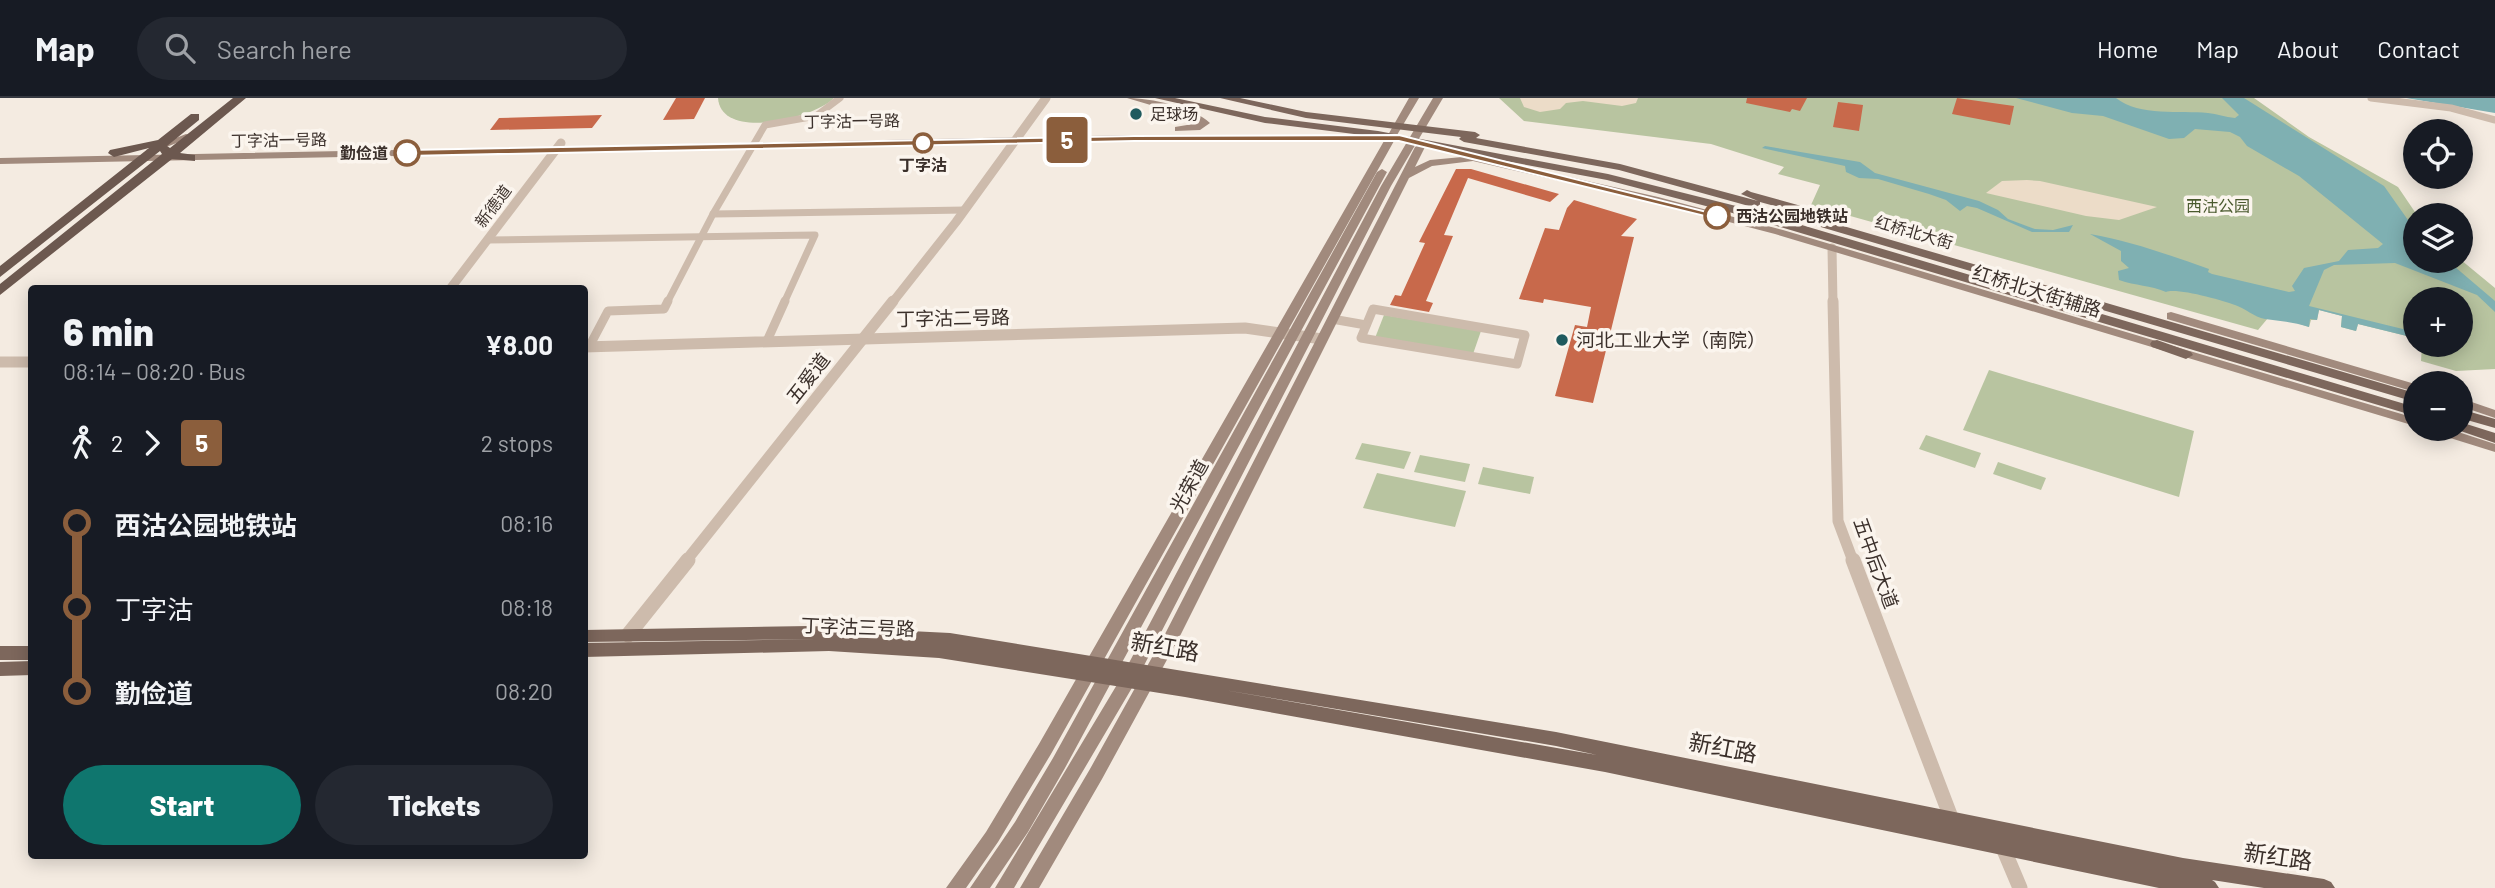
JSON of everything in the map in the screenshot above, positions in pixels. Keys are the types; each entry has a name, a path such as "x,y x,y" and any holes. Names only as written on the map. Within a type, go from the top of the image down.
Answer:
{"highway":[{"path":"0,291 220,98"},
{"path":"0,272 122,174 189,136 240,98"},
{"path":"109,156 143,147 155,153"},
{"path":"109,156 155,153 191,158"}],"main road":[{"name":"丁字沽一号路","path":"155,153 753,143 1185,129 1200,127 1205,123 1200,117 1132,98"},
{"path":"1160,98 1301,126 1398,132"},
{"path":"1196,98 1317,123 1398,132"},
{"path":"1225,98 1398,132"},
{"path":"1302,336 1377,160 1398,132 1414,98"},
{"name":"光荣道","path":"1004,888 1141,675 1398,132 1425,98"},
{"path":"1302,336 1332,319 1405,177 1438,98"},
{"path":"1423,134 1448,98"},
{"name":"丁字沽一号路","path":"1020,135 1274,137 1398,132"},
{"name":"红桥北大街","path":"1398,132 1563,155 1685,183 2052,290 2132,320 2403,408"},
{"path":"1423,134 1562,147 1637,164 2403,384"},
{"name":"光荣道","path":"979,888 1019,827 1100,669 1302,336 1386,186 1423,134"},
{"name":"红桥北大街","path":"1423,134 1444,147 1608,177 1744,212 2023,296 2132,320 2403,395"},
{"path":"1274,137 1351,144 1372,151 1377,160"},
{"name":"丁字沽一号路","path":"191,158 558,147"},
{"name":"红桥北大街辅路","path":"1444,147 1478,159 1658,200 1832,248 2403,418"},
{"path":"0,155 109,156 121,166 122,174"},
{"path":"0,161 109,156"},
{"path":"1405,177 1430,163 1520,159"},
{"path":"1897,269 1979,283"},
{"path":"2052,290 2171,316"},
{"path":"2023,296 2186,355"},
{"path":"2473,406 2495,414"},
{"path":"2473,417 2495,425"},
{"path":"2473,430 2495,438"},
{"path":"2471,441 2495,449"},
{"name":"丁字沽三号路","path":"588,636 882,634 950,639 1100,669"},
{"name":"丁字沽三号路","path":"588,650 842,646 939,652 1100,669"},
{"path":"0,653 28,653"},
{"path":"0,669 28,668"},
{"path":"956,888 1100,669"},
{"name":"新红路","path":"1100,669 1998,836 2323,888"},
{"path":"1029,888 1141,675"},
{"name":"新红路","path":"1998,836 2110,870 2208,888"}],"street":[{"path":"588,345 608,311 664,309 713,214 765,125 814,115 840,98"},
{"name":"五爱道","path":"628,635 965,210 1046,98"},
{"name":"五爱道","path":"1020,135 1053,98"},
{"path":"2371,98 2451,108 2495,120"},
{"name":"新德道","path":"453,285 558,147"},
{"path":"713,214 965,210"},
{"path":"487,240 815,235 767,341"},
{"name":"五中后大道","path":"1832,248 1838,521 1954,827"},
{"path":"1373,309 1525,335 1517,364 1361,338 1366,325 1373,309"},
{"path":"1332,319 1366,325"},
{"name":"丁字沽二号路","path":"588,347 1245,328 1302,336"},
{"path":"0,362 28,362"},
{"path":"1998,836 2020,888"}],"green space":[{"path":"718,98 834,98 808,113 770,122 751,123 735,119 723,111"},
{"name":"西沽公园","path":"1499,98 2254,98 2309,137 2398,187 2409,203 2403,203 2403,273 2473,273 2473,270 2495,288 2495,369 2456,371 2421,361 2421,357 2473,357 2473,287 2403,287 2403,335 2358,324 2356,331 2341,327 2342,316 2319,310 2317,320 2311,320 2309,327 2288,320 2268,318 2258,330 1811,205 1820,185 1778,174 1784,167 1711,144 1524,121"},
{"path":"1384,315 1481,331 1473,354 1375,338"},
{"path":"1989,370 2194,431 2179,497 1963,430"},
{"path":"1926,435 1981,453 1975,468 1919,449"},
{"path":"1362,443 1411,452 1404,469 1355,459"},
{"path":"1420,455 1470,464 1465,482 1414,472"},
{"path":"1998,462 2046,478 2041,490 1993,474"},
{"path":"1483,467 1534,477 1530,494 1478,484"},
{"path":"1377,473 1466,491 1455,527 1363,508"}],"shaded area":[{"path":"1520,98 1638,98 1636,103 1622,106 1583,101 1566,103 1560,109 1540,112 1524,107"},
{"path":"2027,180 2157,207 2119,220 2086,216 1986,193 2002,181"}],"water":[{"path":"2016,98 2116,98 2126,104 2148,110 2208,113 2235,118 2239,115 2222,98 2244,98 2384,186 2403,213 2403,266 2395,263 2334,265 2324,270 2309,306 2403,329 2403,335 2358,324 2356,331 2341,327 2342,316 2319,310 2317,320 2310,319 2309,327 2265,319 2239,306 2210,297 2179,291 2166,292 2119,280 2118,271 2129,268 2121,261 2121,251 2090,234 2165,254 2209,269 2208,272 2212,274 2289,292 2295,291 2292,286 2304,268 2339,261 2348,250 2378,248 2383,244 2299,176 2247,146 2240,137 2230,132 2195,129 2184,138 2169,139 2103,116 2072,113"},
{"path":"2406,98 2495,98 2495,113"},
{"path":"1765,146 1860,162 1875,173 1979,201 1998,210 2008,219 2035,229 2053,230 2073,225 2069,232 2032,232 1977,208 1967,206 1960,211 1946,200 1929,194 1878,179 1859,178 1846,172 1845,166 1762,148"},
{"path":"2421,273 2462,273 2495,301 2495,312 2473,293 2473,287 2456,287"}],"building":[{"path":"676,98 705,98 694,119 663,120"},
{"path":"1747,98 1807,98 1800,111 1792,109 1790,112 1746,103"},
{"path":"1957,98 2014,106 2010,125 1952,114"},
{"path":"1838,102 1863,105 1859,131 1833,127"},
{"path":"602,115 592,128 490,130 499,118"},
{"path":"1456,169 1471,169 1559,194 1550,202 1468,178 1444,235 1453,236 1426,301 1433,303 1429,312 1390,305 1395,295 1401,296 1425,243 1419,242"},
{"path":"1574,200 1637,219 1621,236 1634,237 1593,403 1555,396 1575,325 1587,327 1591,307 1544,299 1543,303 1519,299 1545,228 1559,230 1567,208"}],"bus line":[{"name":"5","path":"407,153 1134,138 1399,138 1717,216"}],"place":[{"name":"足球场","path":"1136,114"},
{"name":"丁字沽","path":"923,143"},
{"name":"勤俭道","path":"407,153"},
{"name":"西沽公园地铁站","path":"1717,216"},
{"name":"河北工业大学（南院）","path":"1562,340"}]}
